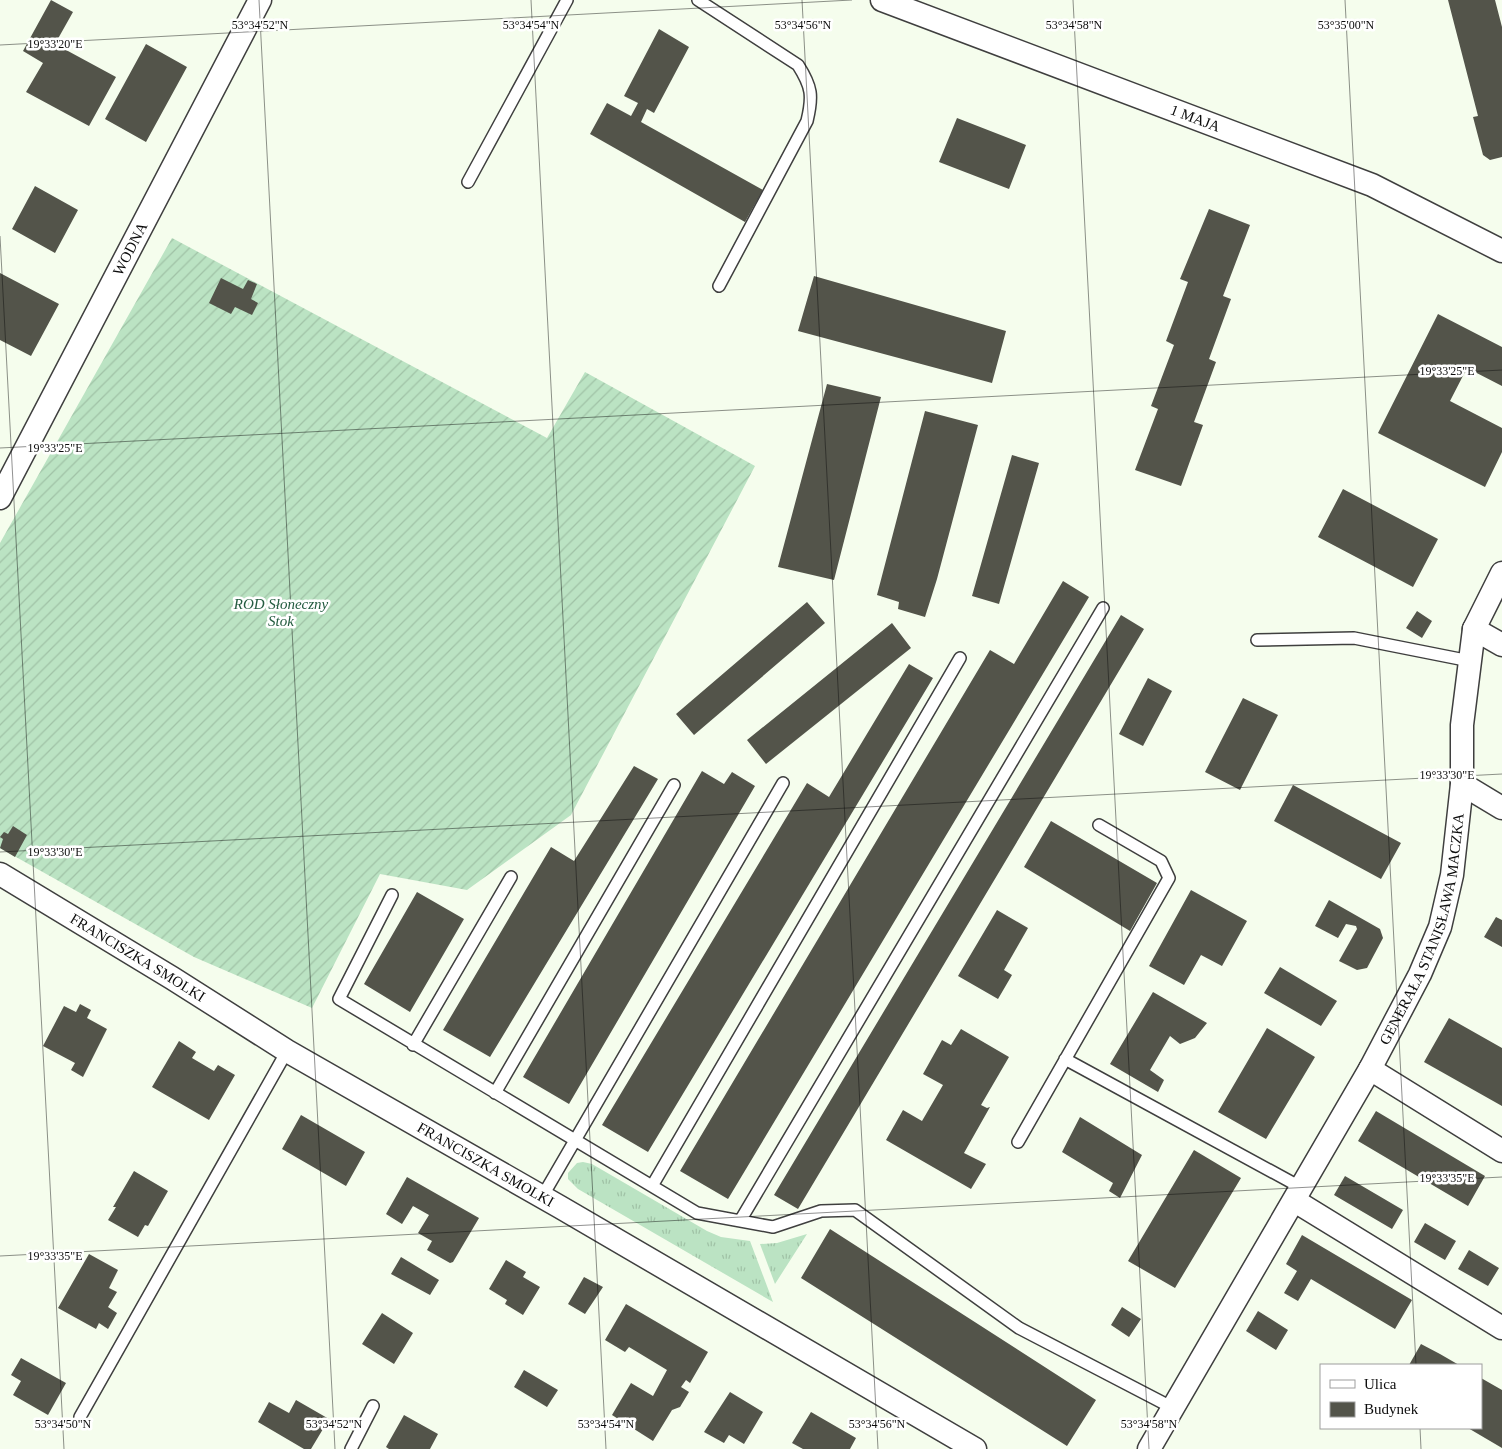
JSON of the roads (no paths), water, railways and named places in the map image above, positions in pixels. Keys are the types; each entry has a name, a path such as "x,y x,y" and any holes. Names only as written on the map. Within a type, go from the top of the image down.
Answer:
{"street":[{"name":"WODNA","path":"0,498 260,0"},
{"name":"1 MAJA","path":"882,0 1372,186 1502,251"},
{"name":"GENERAŁA STANISŁAWA MACZKA","path":"1149,1449 1370,1069 1420,974 1440,927 1452,875 1462,784 1462,725 1474,629 1502,573"},
{"path":"1474,629 1502,645"},
{"path":"1462,784 1502,808"},
{"name":"FRANCISZKA SMOLKI","path":"0,874 172,978 287,1051 542,1196 975,1449"},
{"path":"1370,1069 1502,1150"},
{"path":"1299,1194 1502,1328"}],"lane":[{"path":"468,182 567,0"},
{"path":"698,0 798,65 808,80 812,100 807,121 719,286"},
{"path":"740,1221 1103,608"},
{"path":"1257,640 1354,638 1470,661"},
{"path":"652,1186 960,658"},
{"path":"542,1196 783,783"},
{"path":"495,1093 674,785"},
{"path":"1018,1142 1169,878 1161,861 1099,825"},
{"path":"414,1044 511,877"},
{"path":"392,895 339,999 697,1213 773,1227 821,1211 854,1210 1019,1328 1173,1408"},
{"path":"80,1417 287,1051"},
{"path":"1066,1059 1299,1194"},
{"path":"350,1449 373,1406"}],"park label":[{"name":"ROD Słoneczny Stok","path":"281,612"}]}
